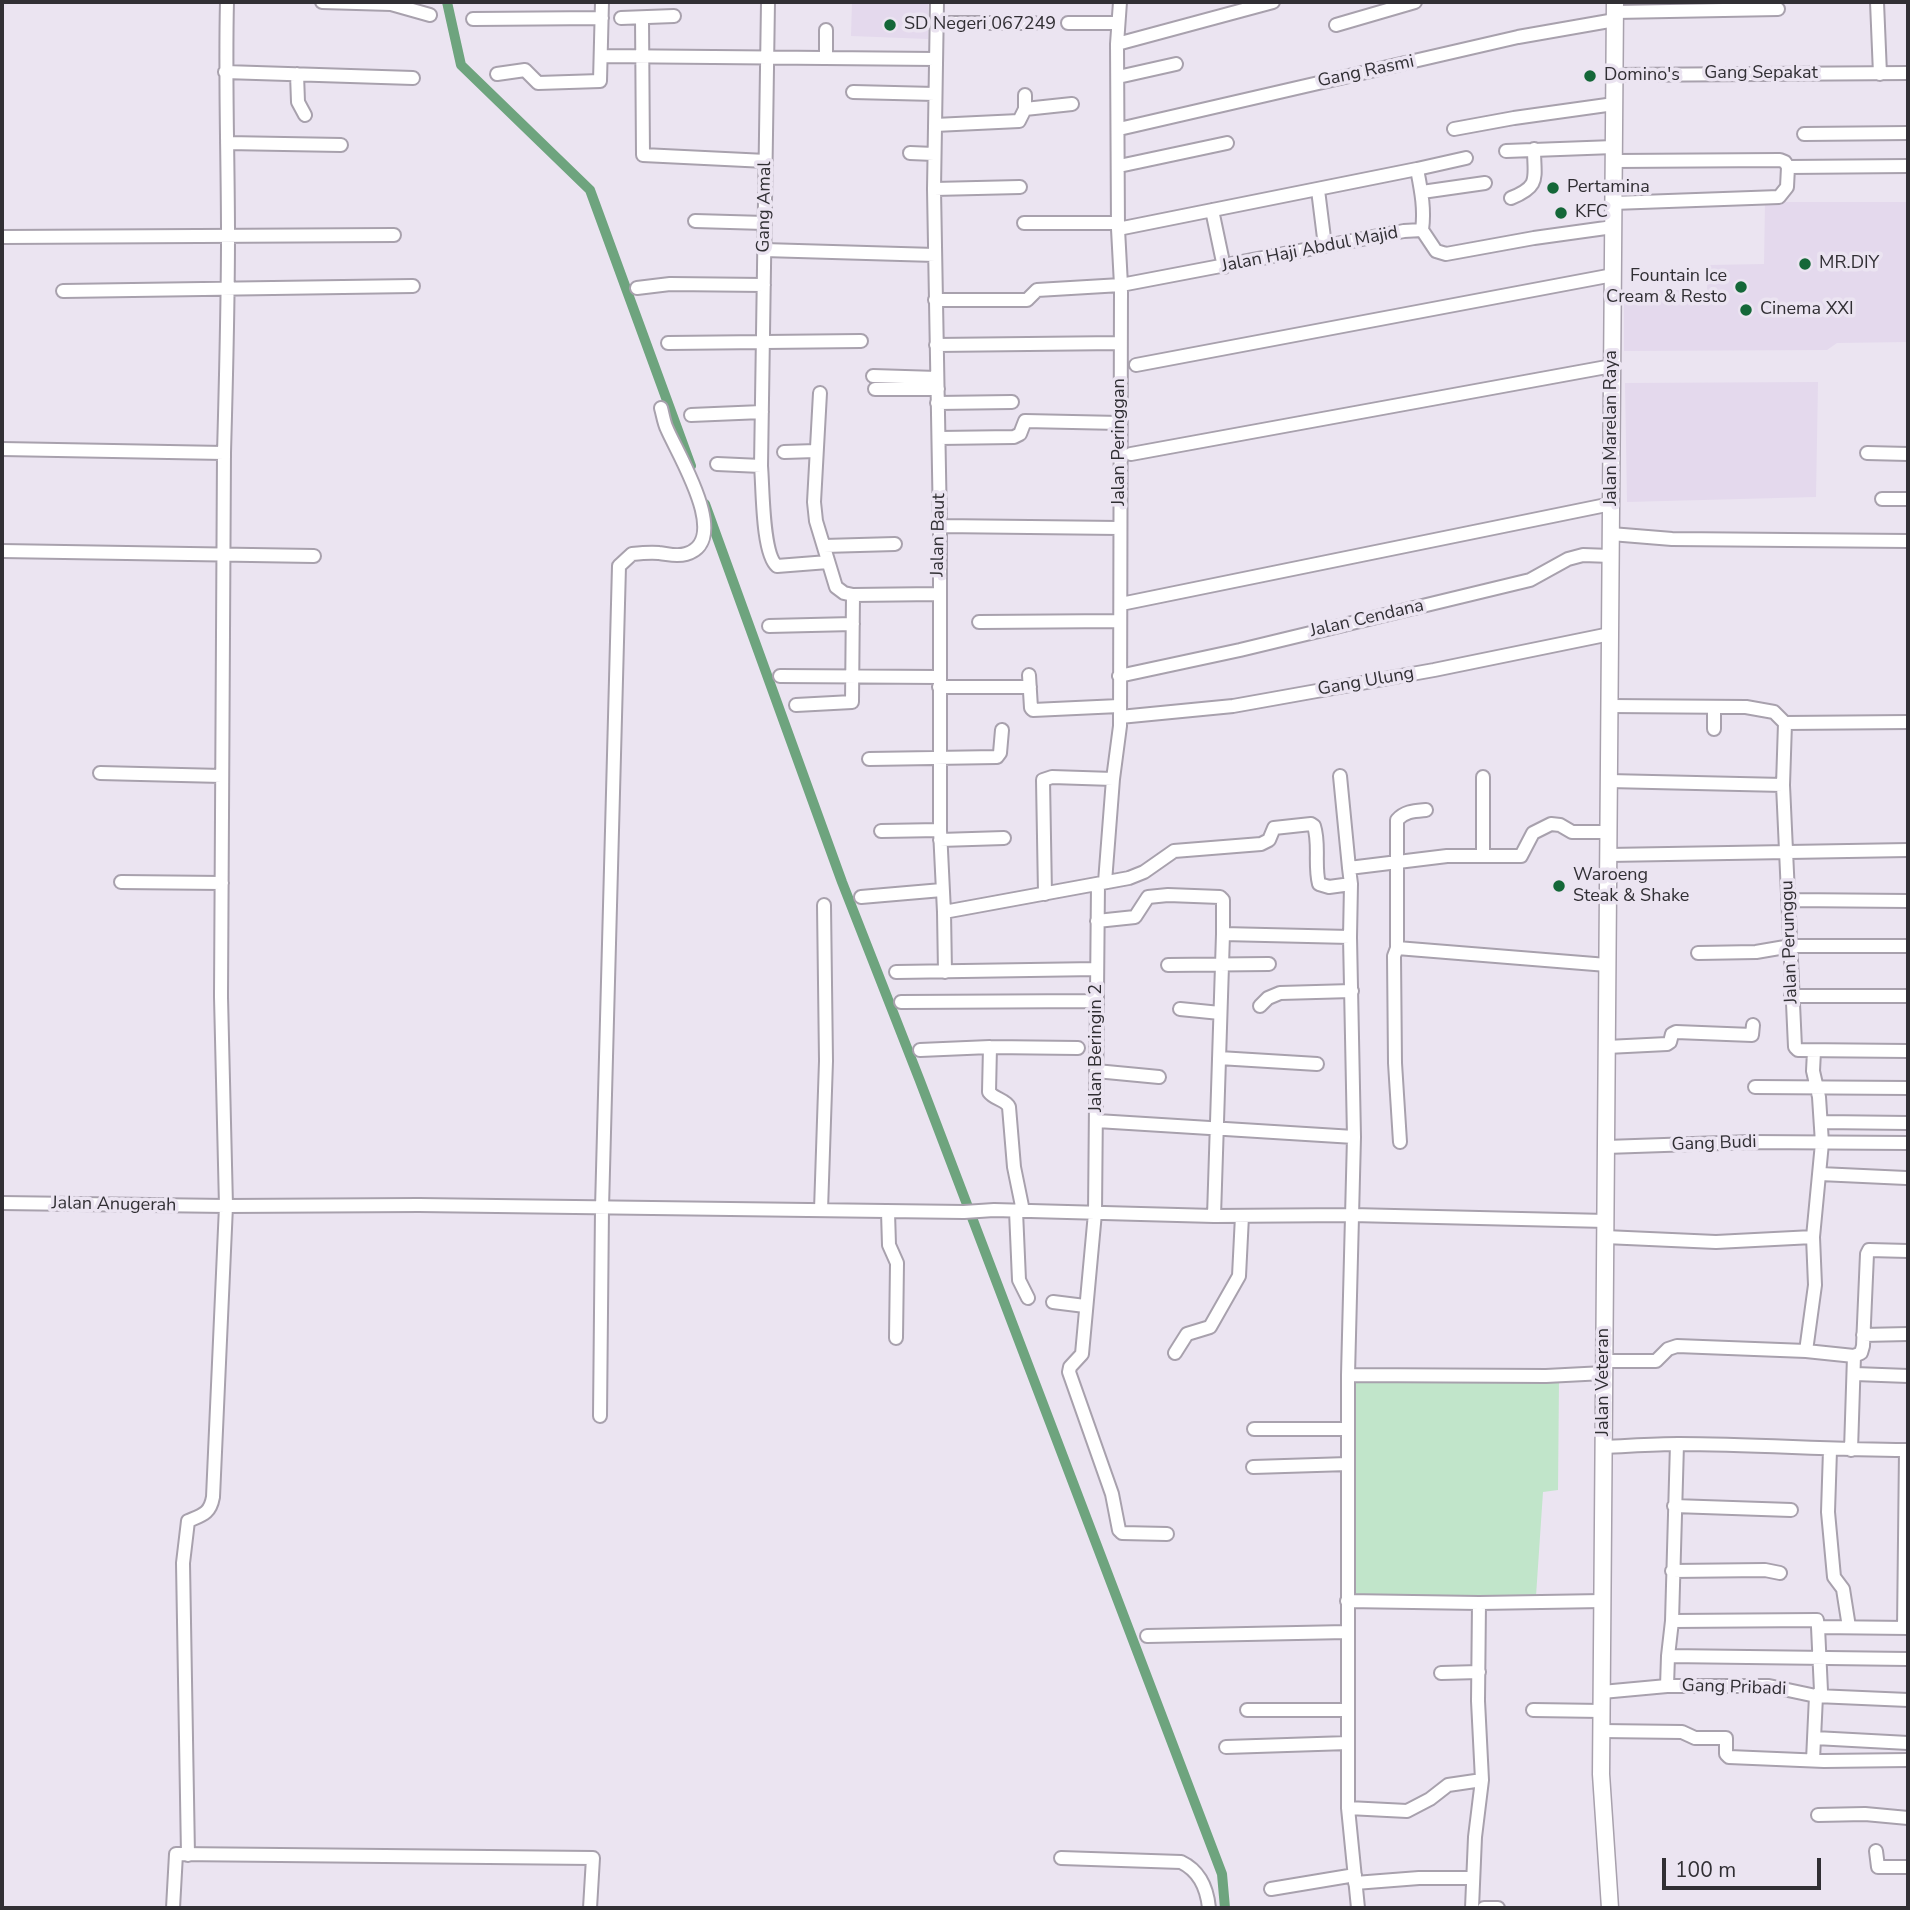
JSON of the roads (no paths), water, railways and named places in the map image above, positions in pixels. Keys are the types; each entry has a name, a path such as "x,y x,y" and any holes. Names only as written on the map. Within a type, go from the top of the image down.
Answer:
{"main road":[{"name":"Jalan Marelan Raya","path":"1608,855 1615,11"},
{"name":"Jalan Veteran","path":"1608,855 1601,1799 1610,1908"}],"street":[{"path":"188,1855 183,1563 188,1521 205,1515 213,1497 226,1206 221,997 225,555 223,453 227,383 228,235 225,72 227,2"},
{"path":"322,2 391,4 430,15"},
{"path":"497,74 525,70 538,83 598,83 601,79 602,2"},
{"name":"Gang Amal","path":"768,2 761,466 767,541 772,562 777,566 828,562"},
{"name":"Jalan Baut","path":"937,2 934,189 940,526 940,835 945,972"},
{"name":"Jalan Peringgan","path":"1102,883 1119,712 1121,285 1117,44 1120,2"},
{"path":"1117,44 1273,2"},
{"path":"1336,25 1415,2"},
{"path":"1877,2 1880,74"},
{"name":"Gang Rasmi","path":"1119,129 1518,37 1615,11 1778,9"},
{"path":"621,18 674,16"},
{"path":"473,19 602,18"},
{"path":"642,18 643,155 766,160"},
{"path":"937,23 1034,23"},
{"path":"1068,23 1118,23"},
{"path":"826,30 826,58"},
{"path":"602,56 936,59"},
{"path":"1118,76 1176,64"},
{"path":"225,72 413,78"},
{"path":"297,74 298,102 305,115"},
{"name":"Gang Sepakat","path":"1614,75 1908,74"},
{"path":"853,92 935,94"},
{"path":"935,125 1019,121 1026,109 1025,95"},
{"path":"1026,109 1072,104"},
{"path":"1454,130 1514,118 1614,104"},
{"path":"1804,134 1908,133"},
{"path":"227,143 341,145"},
{"path":"1119,166 1227,144"},
{"path":"1511,198 1528,191 1534,183 1534,149"},
{"path":"1506,151 1534,149 1780,160 1788,167 1787,187 1779,197 1613,203"},
{"path":"910,153 934,153"},
{"path":"1024,223 1118,226 1318,190 1466,158"},
{"path":"1788,167 1908,166"},
{"path":"1417,169 1422,192 1422,230"},
{"path":"1422,192 1485,183"},
{"path":"934,189 1020,187"},
{"path":"1318,190 1325,246"},
{"path":"1212,210 1224,267"},
{"path":"695,221 765,223"},
{"name":"Jalan Haji Abdul Majid","path":"935,300 1027,300 1037,290 1121,285 1404,231 1422,230 1436,251 1446,254 1613,227"},
{"path":"2,237 394,235"},
{"path":"764,250 935,255"},
{"path":"1136,365 1613,275"},
{"path":"637,288 670,284 764,285"},
{"path":"63,291 413,286"},
{"path":"668,343 861,341"},
{"path":"936,345 1120,343"},
{"path":"1131,454 1612,366"},
{"path":"874,383 1012,402"},
{"path":"820,393 814,502 816,521 836,587 853,595 938,594"},
{"path":"600,1416 602,1208 619,566 632,554 687,554 698,549 705,536 704,518 697,496 666,428 661,408"},
{"path":"691,415 762,412"},
{"path":"939,438 1014,437 1020,434 1025,421 1120,423"},
{"path":"2,449 223,453"},
{"path":"783,452 816,452"},
{"path":"1867,453 1908,454"},
{"path":"717,464 761,466"},
{"path":"1882,499 1908,499"},
{"path":"1121,604 1611,504"},
{"path":"940,526 1119,528"},
{"path":"1611,534 1672,539 1908,541"},
{"path":"824,545 895,544"},
{"path":"2,551 314,556"},
{"name":"Jalan Cendana","path":"1119,676 1508,586 1536,578 1562,561 1583,555 1611,556"},
{"path":"796,705 852,702 853,595"},
{"path":"979,622 1120,621"},
{"path":"769,626 853,624"},
{"name":"Gang Ulung","path":"1119,712 1233,706 1434,670 1610,634"},
{"path":"780,677 853,677 939,682 1030,681 1033,710 1119,712"},
{"path":"1609,706 1746,707 1772,711 1780,715 1785,723 1908,722"},
{"path":"1714,706 1714,729"},
{"name":"Jalan Perunggu","path":"1785,723 1783,785 1795,1047 1798,1050 1814,1051"},
{"path":"869,759 997,757 1000,754 1002,730"},
{"path":"100,773 222,776"},
{"path":"1340,776 1351,884 1354,1137 1348,1375 1348,1808 1359,1908"},
{"path":"1483,777 1483,856"},
{"path":"1045,894 1043,779 1113,779"},
{"path":"1609,781 1783,785"},
{"path":"1400,1142 1395,1063 1394,956 1397,948 1397,820 1412,811 1426,810"},
{"path":"944,912 1102,883 1144,872 1174,851 1261,844 1269,840 1274,828 1311,824 1316,834 1319,884 1329,887 1351,884"},
{"path":"1349,868 1447,856 1521,856 1533,833 1551,824 1560,825 1572,832 1609,832"},
{"path":"881,831 1004,838"},
{"path":"1608,855 1908,850"},
{"path":"121,882 222,883"},
{"name":"Jalan Beringin 2","path":"1102,883 1097,921 1095,1213 1082,1354 1070,1367 1069,1373 1112,1494 1119,1530 1122,1533 1167,1534"},
{"path":"861,897 942,890"},
{"path":"1097,921 1135,917 1148,897 1220,897 1223,900 1214,1216"},
{"path":"1789,900 1908,901"},
{"path":"821,1210 826,1061 824,905"},
{"path":"1223,934 1350,937"},
{"path":"1698,953 1756,952 1791,946 1908,946"},
{"path":"1397,948 1608,965"},
{"path":"1168,965 1269,964"},
{"path":"897,972 1097,969"},
{"path":"1260,1006 1268,998 1280,993 1352,991"},
{"path":"1791,996 1908,996"},
{"path":"901,1002 1097,1001"},
{"path":"1180,1009 1220,1013"},
{"path":"1607,1046 1667,1044 1676,1032 1752,1035 1754,1025"},
{"path":"990,1047 989,1092 1009,1107 1019,1211 1018,1275 1028,1298"},
{"path":"920,1050 990,1047 1078,1048"},
{"path":"1806,1351 1815,1285 1813,1237 1822,1143 1818,1087 1813,1071 1814,1051 1908,1051"},
{"path":"1219,1058 1317,1064"},
{"path":"1096,1071 1159,1077"},
{"path":"1755,1087 1908,1088"},
{"path":"1097,1121 1354,1137"},
{"path":"1822,1122 1908,1123"},
{"name":"Gang Budi","path":"1606,1147 1751,1142 1908,1143"},
{"path":"1820,1174 1906,1178"},
{"name":"Jalan Anugerah","path":"2,1203 419,1205 888,1212 994,1210 1214,1216 1352,1215 1605,1229 1716,1242 1813,1237"},
{"path":"888,1212 889,1245 897,1260 896,1338"},
{"path":"1175,1353 1187,1334 1210,1327 1239,1276 1242,1216"},
{"path":"1348,1375 1546,1376 1656,1361 1668,1349 1678,1346 1806,1351 1854,1356 1862,1350 1867,1254 1871,1249 1908,1251"},
{"path":"1053,1301 1085,1306"},
{"path":"1863,1335 1908,1334"},
{"path":"1852,1450 1854,1356"},
{"path":"1855,1374 1908,1376"},
{"path":"1254,1429 1348,1429"},
{"path":"1668,1686 1676,1444"},
{"path":"1604,1447 1676,1444 1907,1450 1906,1628 1818,1628"},
{"path":"1830,1450 1828,1511 1834,1577 1843,1589 1849,1628"},
{"path":"1253,1467 1348,1464"},
{"path":"1674,1506 1791,1510"},
{"path":"1672,1571 1765,1570 1780,1573"},
{"path":"1347,1601 1603,1601"},
{"path":"1472,1908 1475,1837 1482,1780 1479,1602"},
{"path":"1672,1621 1817,1620 1821,1692 1816,1696 1813,1760"},
{"path":"1147,1636 1347,1632"},
{"path":"1668,1656 1908,1659"},
{"path":"1441,1673 1479,1672"},
{"name":"Gang Pribadi","path":"1602,1692 1668,1686 1769,1686 1816,1696 1908,1700"},
{"path":"1247,1710 1347,1710"},
{"path":"1533,1710 1602,1711"},
{"path":"1602,1731 1667,1731 1691,1734 1695,1738 1726,1738 1727,1756 1908,1760"},
{"path":"1815,1738 1908,1743"},
{"path":"1226,1747 1348,1743"},
{"path":"1348,1808 1408,1811 1448,1785 1482,1780"},
{"path":"1818,1815 1865,1814 1908,1818"},
{"path":"1876,1851 1878,1867 1908,1867"},
{"path":"173,1908 176,1854 593,1858 590,1908"},
{"path":"1061,1858 1181,1862 1194,1869 1208,1891 1209,1908"},
{"path":"1271,1889 1355,1879 1473,1878"},
{"path":"1483,1908 1497,1908"}],"waterway":[{"path":"447,2 461,65 590,190 691,466"},
{"path":"705,504 842,882 1222,1874 1225,1908"}],"place":[{"name":"SD Negeri 067249","path":"890,25"},
{"name":"Domino's","path":"1590,76"},
{"name":"Pertamina","path":"1553,188"},
{"name":"KFC","path":"1561,213"},
{"name":"MR.DIY","path":"1805,264"},
{"name":"Fountain Ice Cream & Resto","path":"1741,287"},
{"name":"Cinema XXI","path":"1746,310"},
{"name":"Waroeng Steak & Shake","path":"1559,886"}]}
